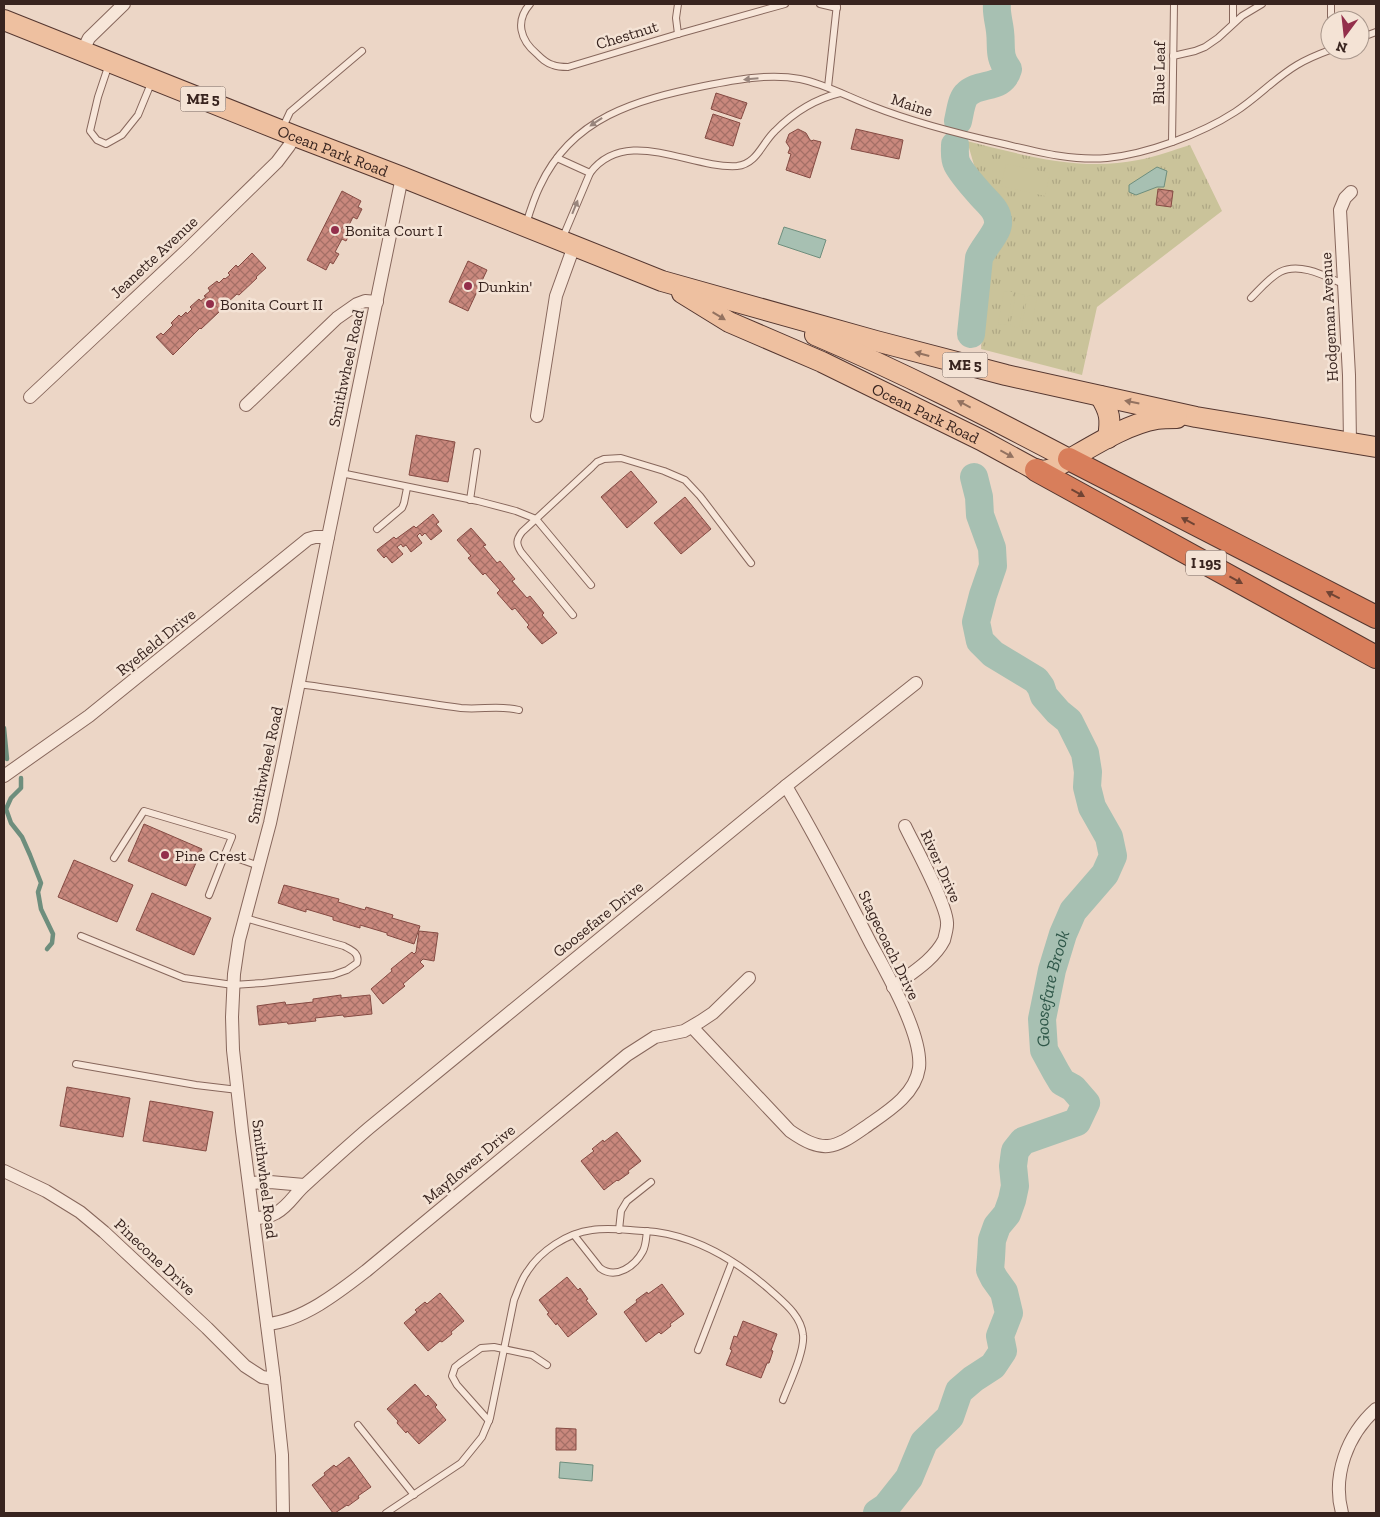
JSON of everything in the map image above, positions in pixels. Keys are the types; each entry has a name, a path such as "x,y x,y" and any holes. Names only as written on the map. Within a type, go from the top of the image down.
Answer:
{"highway":[{"name":"I 195","path":"1069,459 1376,618"},
{"name":"I 195","path":"1036,470 1376,657"}],"main road":[{"name":"Ocean Park Road","path":"4,20 662,281 948,361 1196,417 1376,447"},
{"name":"Ocean Park Road","path":"662,281 729,322 822,362 981,440 1036,470 1052,469 1135,425 1158,418 1196,417"},
{"path":"737,301 909,377 1069,459"},
{"path":"1100,396 1109,412 1110,426 1108,438"}],"street":[{"path":"82,52 89,38 124,4"},
{"name":"Jeanette Avenue","path":"30,397 277,162 286,151 288,133"},
{"name":"Smithwheel Road","path":"284,1513 282,1455 274,1379 232,1037 233,984 239,940 270,823 402,177"},
{"name":"Hodgeman Avenue","path":"1350,443 1349,375 1340,210 1345,198 1351,192"},
{"path":"537,416 556,296 568,243"},
{"path":"246,405 337,318 357,304 365,301 377,302"},
{"name":"Ryefield Drive","path":"4,776 89,716 308,539 328,536"},
{"name":"Goosefare Drive","path":"254,1218 267,1217 278,1213 295,1197 304,1185 369,1128 786,786 916,683"},
{"name":"Stagecoach Drive","path":"692,1027 790,1131 803,1140 815,1145 831,1146 841,1143 881,1116 902,1099 912,1086 919,1069 915,1036 893,987 813,831 786,786"},
{"name":"River Drive","path":"893,987 924,964 935,953 944,940 948,924 944,909 905,826"},
{"name":"Mayflower Drive","path":"267,1324 276,1324 293,1318 337,1293 627,1055 655,1037 684,1031 692,1027 712,1013 749,978"},
{"name":"Pinecone Drive","path":"4,1171 46,1191 80,1212 207,1328 245,1366 262,1377 274,1379"},
{"path":"249,1183 270,1182 304,1185"},
{"path":"1342,1513 1339,1480 1344,1458 1360,1427 1376,1409"}],"lane":[{"name":"Chestnut","path":"530,4 524,11 521,19 525,43 545,62 558,67 581,64 785,4"},
{"path":"678,4 676,18 678,34"},
{"path":"820,4 837,6 828,87"},
{"name":"Blue Leaf","path":"1172,142 1174,4"},
{"path":"1233,4 1233,23"},
{"path":"1173,56 1206,47 1242,16 1262,4"},
{"path":"288,133 290,112 362,51"},
{"name":"Maine","path":"525,226 540,185 557,158 576,138 597,121 610,114 647,99 668,93 741,80 783,77 800,79 828,87 882,110 935,128 1032,151 1061,156 1094,158 1121,156 1148,150 1209,126 1234,113 1296,66 1320,54"},
{"path":"110,63 98,97 90,130 97,140 106,144 122,135 138,115 152,80"},
{"path":"568,243 590,173 597,164 610,155 636,150 712,164 739,166 749,162 773,132 800,110 828,96 840,93"},
{"path":"557,158 590,173"},
{"path":"1251,298 1282,271 1294,269 1308,270 1345,285"},
{"path":"470,500 477,452"},
{"path":"572,615 518,547 518,538 597,462 621,458 664,471 685,480 700,496 751,563"},
{"path":"341,473 516,510 536,519 591,585"},
{"path":"377,529 402,508 407,488"},
{"path":"298,684 464,708 519,710"},
{"path":"114,858 144,811 232,837 209,895"},
{"path":"225,854 259,866"},
{"path":"81,936 184,978 233,984 263,983 333,975 347,970 357,963 356,954 344,946 245,918"},
{"path":"76,1064 196,1085 238,1090"},
{"path":"619,1230 621,1211 627,1201 651,1182"},
{"path":"386,1513 461,1462 482,1437 489,1421 514,1300 527,1272 536,1260 564,1239 574,1235 592,1230 619,1230 656,1232 681,1237 720,1254 763,1284 790,1308 799,1322 803,1334 803,1346 783,1400"},
{"path":"574,1235 600,1268 606,1272 617,1273 631,1265 644,1250 647,1231"},
{"path":"698,1350 732,1262"},
{"path":"489,1421 456,1385 452,1376 455,1368 460,1363 481,1348 494,1348 532,1355 547,1365"},
{"path":"358,1425 414,1495"}],"green space":[{"path":"967,141 1009,152 1052,160 1095,164 1145,159 1190,145 1222,211 1097,307 1082,375 981,349 991,262 1007,239 1011,224 1008,211 980,179"},
{"path":"1006,164 1050,173 1045,196 1001,186"},
{"path":"1004,291 1013,292 1007,325 998,324"},
{"path":"1016,293 1025,295 1019,328 1010,326"},
{"path":"1028,295 1037,297 1031,330 1021,328"}],"shaded area":[{"path":"1157,167 1167,171 1164,187 1157,187 1136,195 1129,192 1129,185"},
{"path":"784,227 826,240 820,258 778,244"},
{"path":"560,1462 593,1465 592,1481 559,1478"}],"building":[{"path":"716,93 747,103 741,119 711,109"},
{"path":"713,114 740,123 733,146 705,138"},
{"path":"798,129 806,133 810,140 821,142 810,178 786,170 791,154 788,153 790,148 786,142 789,134"},
{"path":"856,129 903,140 899,159 851,149"},
{"path":"1158,189 1173,191 1171,207 1156,205"},
{"name":"Bonita Court I","path":"342,191 361,201 358,207 362,209 357,219 353,217 347,229 351,231 346,241 342,239 335,252 339,254 333,264 330,262 326,270 307,260"},
{"name":"Bonita Court II","path":"252,253 266,268 173,355 156,337 161,333 163,335 173,325 171,323 179,315 181,317 186,312 187,314 192,309 190,307 199,299 201,301 206,297 204,296 210,291 208,288 217,281 219,283 225,279 236,265 238,267"},
{"name":"Dunkin'","path":"468,261 487,270 468,311 449,302"},
{"path":"416,435 455,442 448,482 409,475"},
{"path":"631,471 657,502 627,528 601,497"},
{"path":"685,497 711,529 681,554 654,523"},
{"path":"433,514 439,522 436,524 442,531 431,540 425,533 422,536 420,533 417,536 422,543 411,552 406,545 403,547 401,544 397,547 403,554 392,563 377,550 394,537 396,539 414,526 416,528"},
{"path":"471,528 486,545 483,546 497,563 500,561 515,579 512,581 527,598 530,596 544,613 542,615 557,633 542,644 527,627 529,625 515,608 512,610 497,593 500,590 468,558 471,556 457,540"},
{"name":"Pine Crest","path":"144,824 202,849 186,886 128,861"},
{"path":"74,860 133,885 117,922 58,897"},
{"path":"284,885 339,899 338,902 365,910 366,907 393,915 392,918 420,926 414,944 387,935 387,933 360,925 360,928 333,920 333,917 306,909 306,912 278,903"},
{"path":"152,893 211,918 194,955 136,930"},
{"path":"419,931 438,933 434,961 423,959 420,962 424,966 403,984 405,986 383,1004 371,989 392,971 391,969 412,952 414,954 416,952"},
{"path":"341,995 341,998 370,995 372,1014 315,1018 316,1021 288,1024 287,1022 259,1025 257,1006 285,1002 286,1005 313,1002 313,999"},
{"path":"67,1087 130,1098 123,1137 60,1126"},
{"path":"150,1101 213,1112 206,1151 143,1141"},
{"path":"617,1132 641,1161 628,1171 629,1173 604,1190 581,1161 594,1151 592,1149 603,1140 604,1142"},
{"path":"567,1277 578,1290 580,1288 588,1299 586,1300 597,1314 568,1337 547,1314 549,1313 539,1300"},
{"path":"662,1284 684,1314 670,1324 671,1326 661,1334 659,1332 646,1342 624,1312 637,1302 636,1300"},
{"path":"440,1293 464,1321 451,1332 452,1334 428,1351 404,1323 417,1312 415,1310 425,1302 427,1304"},
{"path":"743,1321 777,1334 771,1350 773,1351 769,1363 767,1363 761,1378 726,1365 732,1350 730,1349 734,1336 737,1337"},
{"path":"415,1384 426,1397 428,1395 437,1405 435,1407 446,1420 419,1444 407,1431 406,1433 387,1409"},
{"path":"556,1428 576,1429 576,1450 556,1450"},
{"path":"349,1457 371,1487 348,1506 333,1513 312,1485 334,1465 336,1467"}],"waterway":[{"name":"Goosefare Brook","path":"958,121 966,95 977,88 1001,80 1008,69 1002,55 997,4"},
{"name":"Goosefare Brook","path":"955,145 955,159 959,168 993,208 998,219 997,228 979,258 971,334"},
{"name":"Goosefare Brook","path":"877,1513 886,1507 909,1478 924,1442 950,1417 959,1391 993,1366 1003,1351 1000,1336 1009,1313 1004,1292 990,1270 992,1240 997,1226 1007,1214 1012,1200 1015,1186 1013,1166 1015,1151 1023,1141 1077,1122 1086,1103 1073,1088 1062,1082 1044,1050 1042,1019 1052,970 1063,934 1073,911 1105,874 1113,856 1109,837 1092,807 1087,787 1088,772 1085,753 1069,721 1044,696 1036,680 993,654 980,641 976,622 993,566 992,548 980,515 979,497 974,477"},
{"path":"4,728 7,759"},
{"path":"21,778 21,788 11,798 6,809 11,823 22,837 41,883 38,892 41,909 53,934 52,943 47,949"}],"place":[{"name":"Bonita Court I","path":"335,230"},
{"name":"Dunkin'","path":"468,286"},
{"name":"Bonita Court II","path":"210,304"},
{"name":"Pine Crest","path":"165,855"}]}
